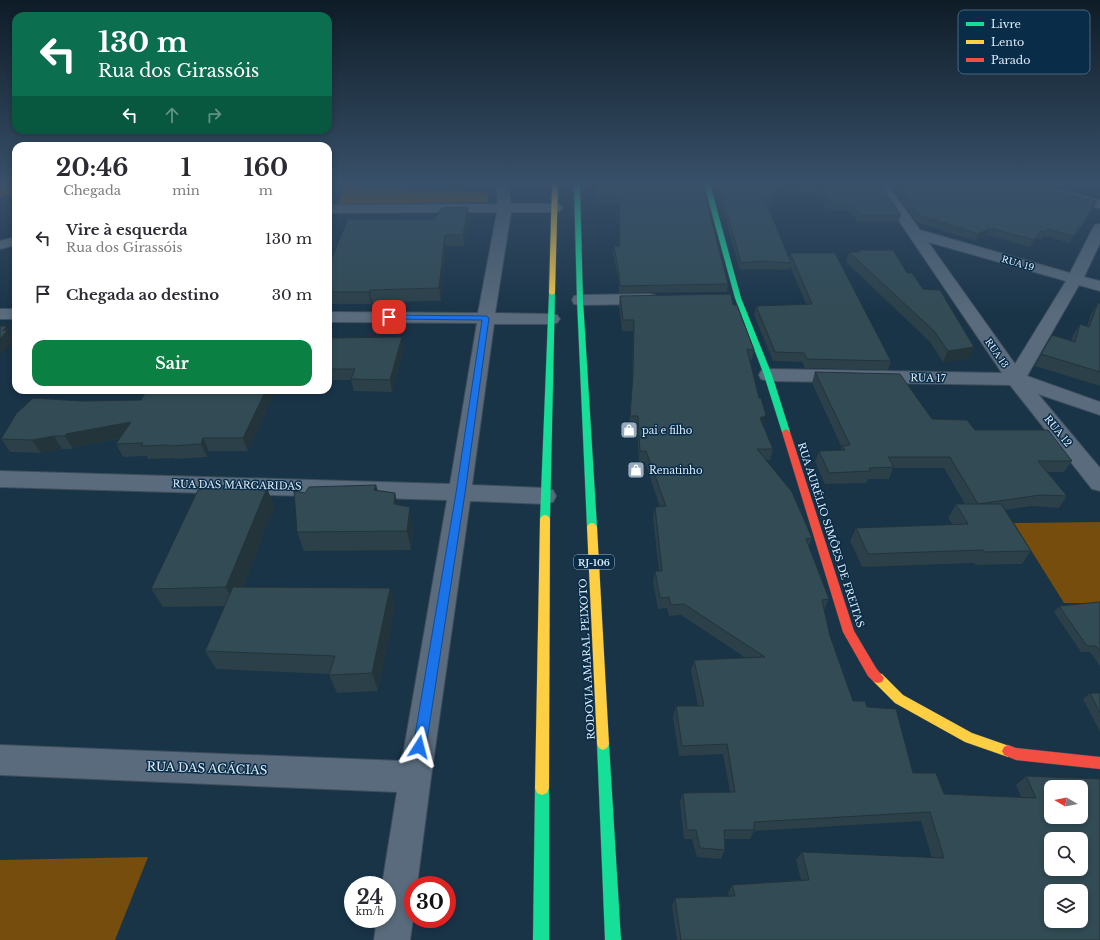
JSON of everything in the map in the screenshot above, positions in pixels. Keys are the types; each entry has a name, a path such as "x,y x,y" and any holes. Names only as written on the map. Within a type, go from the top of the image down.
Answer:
{"main road":[{"path":"541,940 545,496 554,228"},
{"name":"RODOVIA AMARAL PEIXOTO","path":"578,228 580,300 613,940"},
{"name":"RUA AURÉLIO SIMÕES DE FREITAS","path":"716,228 730,298 768,375 849,632 872,672 898,699 968,738 1016,754 1100,763"}],"street":[{"path":"392,940 414,777 501,228"},
{"name":"RUA 13","path":"910,228 1016,379 1074,279 1100,228"},
{"name":"RUA 19","path":"913,233 1100,286"},
{"path":"0,245 12,242"},
{"path":"580,300 667,299"},
{"path":"0,314 12,314"},
{"path":"332,317 551,319"},
{"name":"RUA 17","path":"768,375 1016,379 1100,409"},
{"name":"RUA 12","path":"1016,379 1100,483"},
{"name":"RUA DAS MARGARIDAS","path":"0,479 390,489 545,496"},
{"name":"RUA DAS ACÁCIAS","path":"0,760 414,777"}],"shaded area":[{"path":"1100,522 1100,603 1064,603 1014,523"},
{"path":"148,857 115,940 0,940 0,860"}],"building":[{"path":"344,228 464,228 463,235 445,235 439,288 370,290 369,292 332,292 332,258"},
{"path":"620,228 713,228 728,284 620,286 614,246 620,246"},
{"path":"731,228 777,228 791,263 760,261 741,263"},
{"path":"959,228 1078,228 1074,236 1047,229 1046,232 1041,231 1034,240 990,228 978,234"},
{"path":"859,250 893,250 907,273 912,273 923,289 940,290 974,347 948,351 935,332 849,252 860,252"},
{"path":"790,253 835,253 891,361 807,359 804,353 775,352 756,306 812,304"},
{"path":"731,294 733,305 737,305 754,350 747,349 759,398 761,398 766,415 760,418 773,449 757,449 792,492 812,538 806,539 829,599 822,600 830,636 853,701 865,701 867,707 896,709 913,773 936,773 944,794 1036,798 1026,776 1100,779 1100,940 681,940 675,898 735,896 732,885 809,880 802,852 944,858 930,812 754,822 754,830 724,830 725,850 700,848 696,830 687,830 683,793 735,792 727,744 682,746 676,706 704,706 694,660 765,657 684,604 671,605 669,597 660,598 655,571 662,571 655,507 666,506 646,451 640,451 638,416 630,416 633,374 634,320 623,320 620,296"},
{"path":"1098,303 1100,303 1100,372 1041,354 1052,335 1075,342 1080,324 1089,327"},
{"path":"0,326 7,326 3,331 8,330 0,339"},
{"path":"402,337 390,380 351,379 355,369 332,369 332,338"},
{"path":"815,372 900,374 932,419 967,420 975,430 1048,430 1072,461 1038,461 1067,496 1040,495 978,504 950,457 888,457 894,467 869,468 871,471 829,473 819,451 845,450 842,446 850,445"},
{"path":"145,394 264,394 243,438 203,438 201,444 169,446 141,446 143,443 116,444 131,422 66,434 65,436 54,436 32,440 1,439 16,414 33,398 82,401 141,400"},
{"path":"233,484 267,488 226,587 151,589 198,490"},
{"path":"376,485 374,490 395,493 394,504 410,507 407,531 297,532 294,491 305,493 309,487"},
{"path":"956,504 1001,504 1031,551 984,552 983,550 868,554 856,528 968,524"},
{"path":"233,587 390,588 372,673 329,675 335,656 205,651"},
{"path":"1100,602 1100,651 1096,646 1087,646 1059,606"},
{"path":"1090,693 1100,693 1100,713"}],"traffic: fast":[{"path":"578,228 580,300 592,527"},
{"path":"719,228 738,298 768,375 786,432"},
{"path":"545,519 552,293"},
{"path":"603,744 613,940"},
{"path":"541,940 542,788"}],"traffic: slow":[{"path":"552,293 554,228"},
{"path":"542,788 545,519"},
{"path":"592,527 603,744"},
{"path":"878,678 899,699 969,738 1008,751"}],"traffic: jam":[{"path":"786,432 849,632 872,672 878,678"},
{"path":"1008,751 1016,754 1100,763"}],"place":[{"name":"pai e filho","path":"629,430"},
{"name":"Renatinho","path":"636,470"}],"route":[{"path":"389,317 486,318 460,493 419,747"}]}
